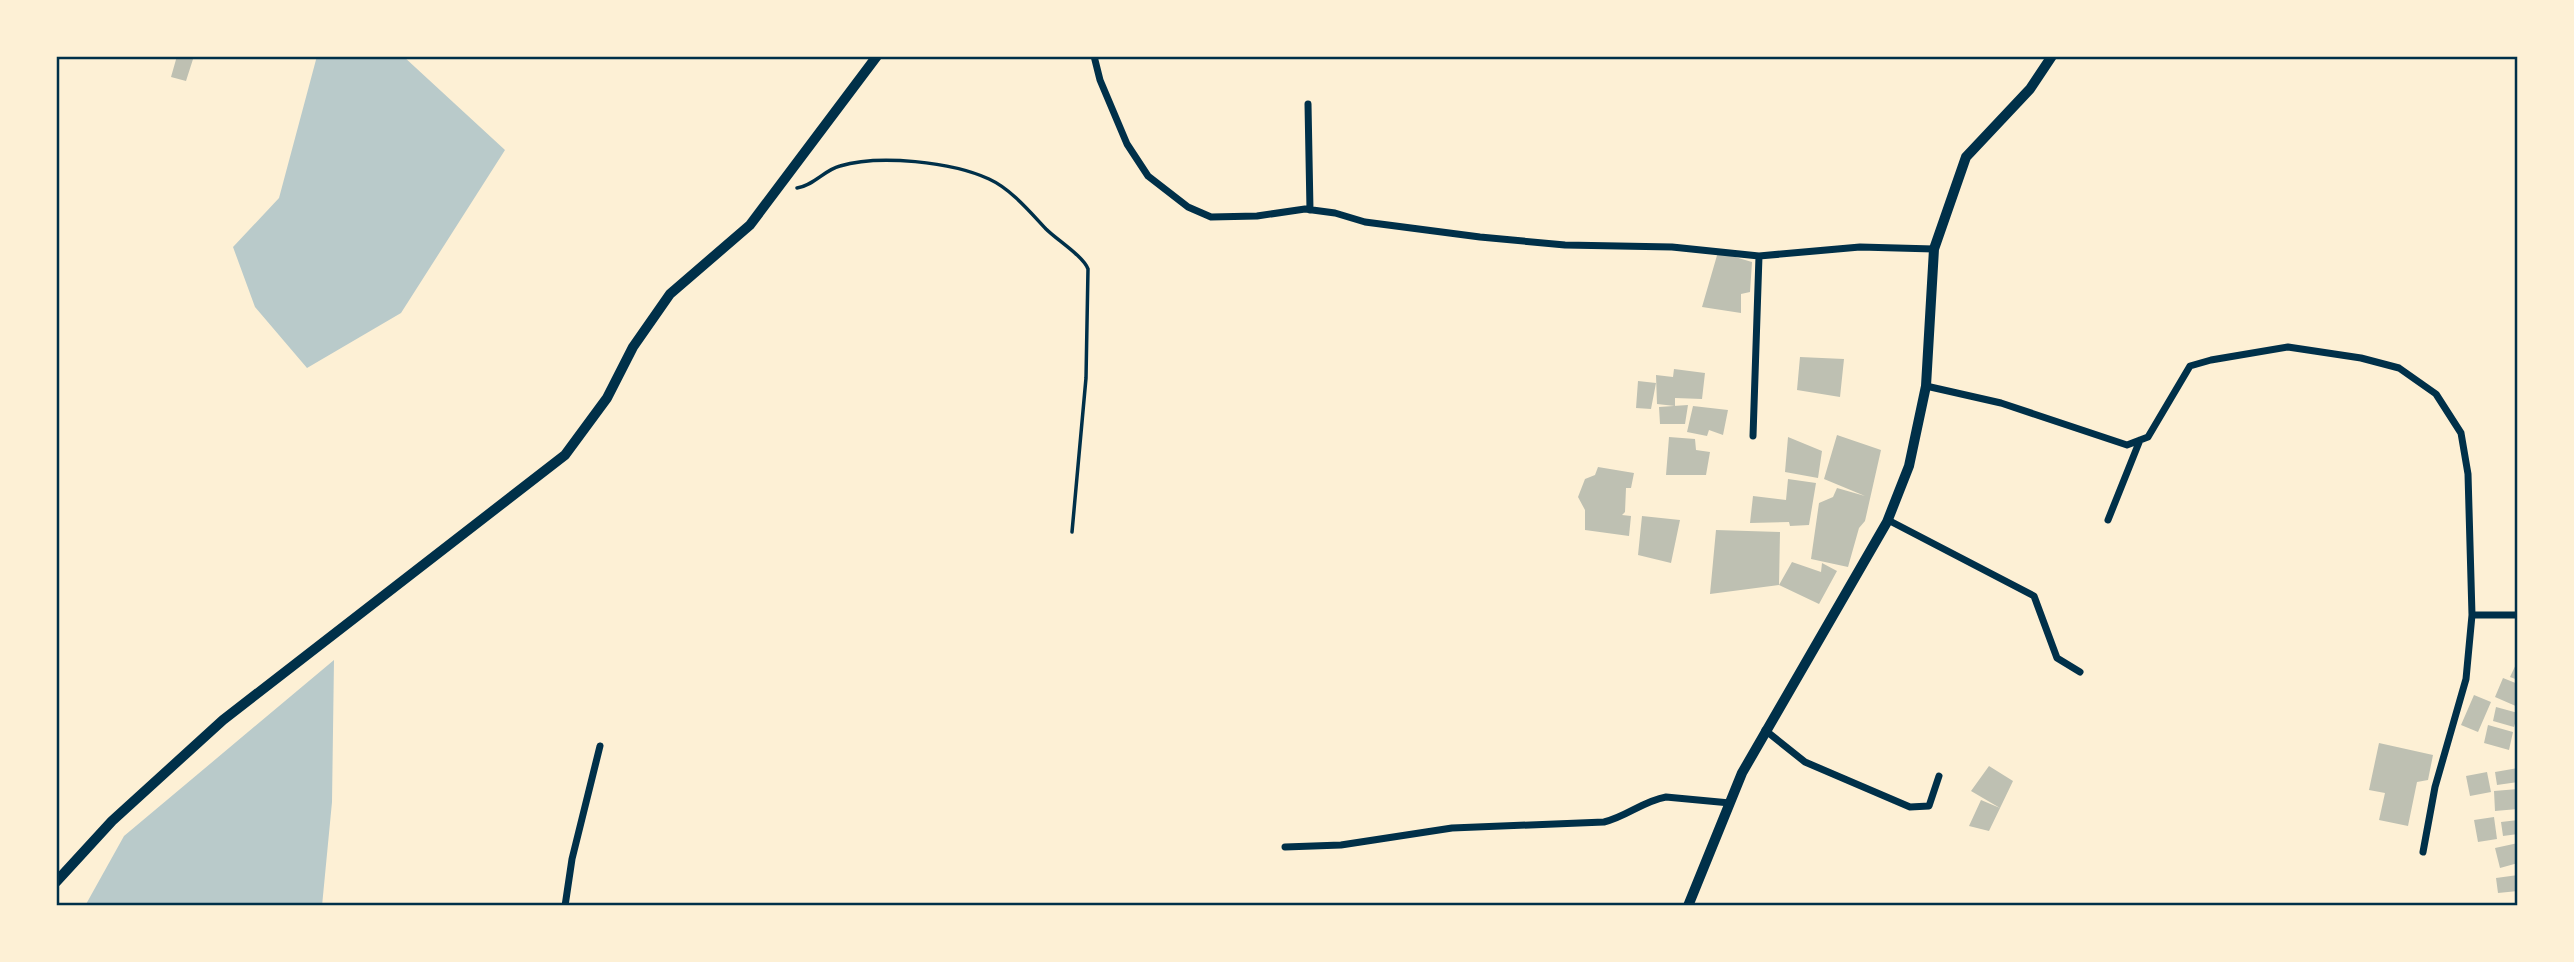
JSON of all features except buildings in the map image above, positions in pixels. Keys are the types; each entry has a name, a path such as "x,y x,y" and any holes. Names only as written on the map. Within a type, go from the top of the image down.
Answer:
{"street":[{"path":"56,881 112,821 223,720 565,455 607,398 633,347 670,294 750,225 877,56"},
{"path":"1094,56 1100,80 1126,144 1148,176 1165,191 1211,217 1310,210 1335,213 1364,222 1480,237 1565,245 1672,247 1759,256 1860,247 1934,249"},
{"path":"1688,906 1730,803 1765,730 1888,520 1909,466 1926,386 1934,249 1966,157 2030,89 2052,56"},
{"path":"1308,104 1310,210"},
{"path":"1753,436 1759,256"},
{"path":"1926,386 2001,403 2108,441 2127,445 2148,437 2190,366 2288,347 2361,358 2399,368 2436,394 2462,433 2468,474 2472,615 2466,679 2435,787 2423,852"},
{"path":"2108,520 2140,440"},
{"path":"1888,520 2034,596 2057,658 2080,672"},
{"path":"2472,615 2518,615"},
{"path":"1765,730 1805,762 1910,807 1929,806 1940,776"},
{"path":"565,906 572,859 600,746"},
{"path":"1285,847 1341,845 1452,828 1604,822 1623,818 1656,799 1666,797 1730,803"}],"path":[{"path":"777,192 815,184 838,166 893,160 947,167 990,179 1016,198 1063,246 1085,261 1088,269 1086,377 1072,532"}],"shaded area":[{"path":"317,56 403,56 505,150 401,313 307,368 255,307 233,247 279,198"},
{"path":"334,660 332,802 322,906 85,906 124,836"}]}
